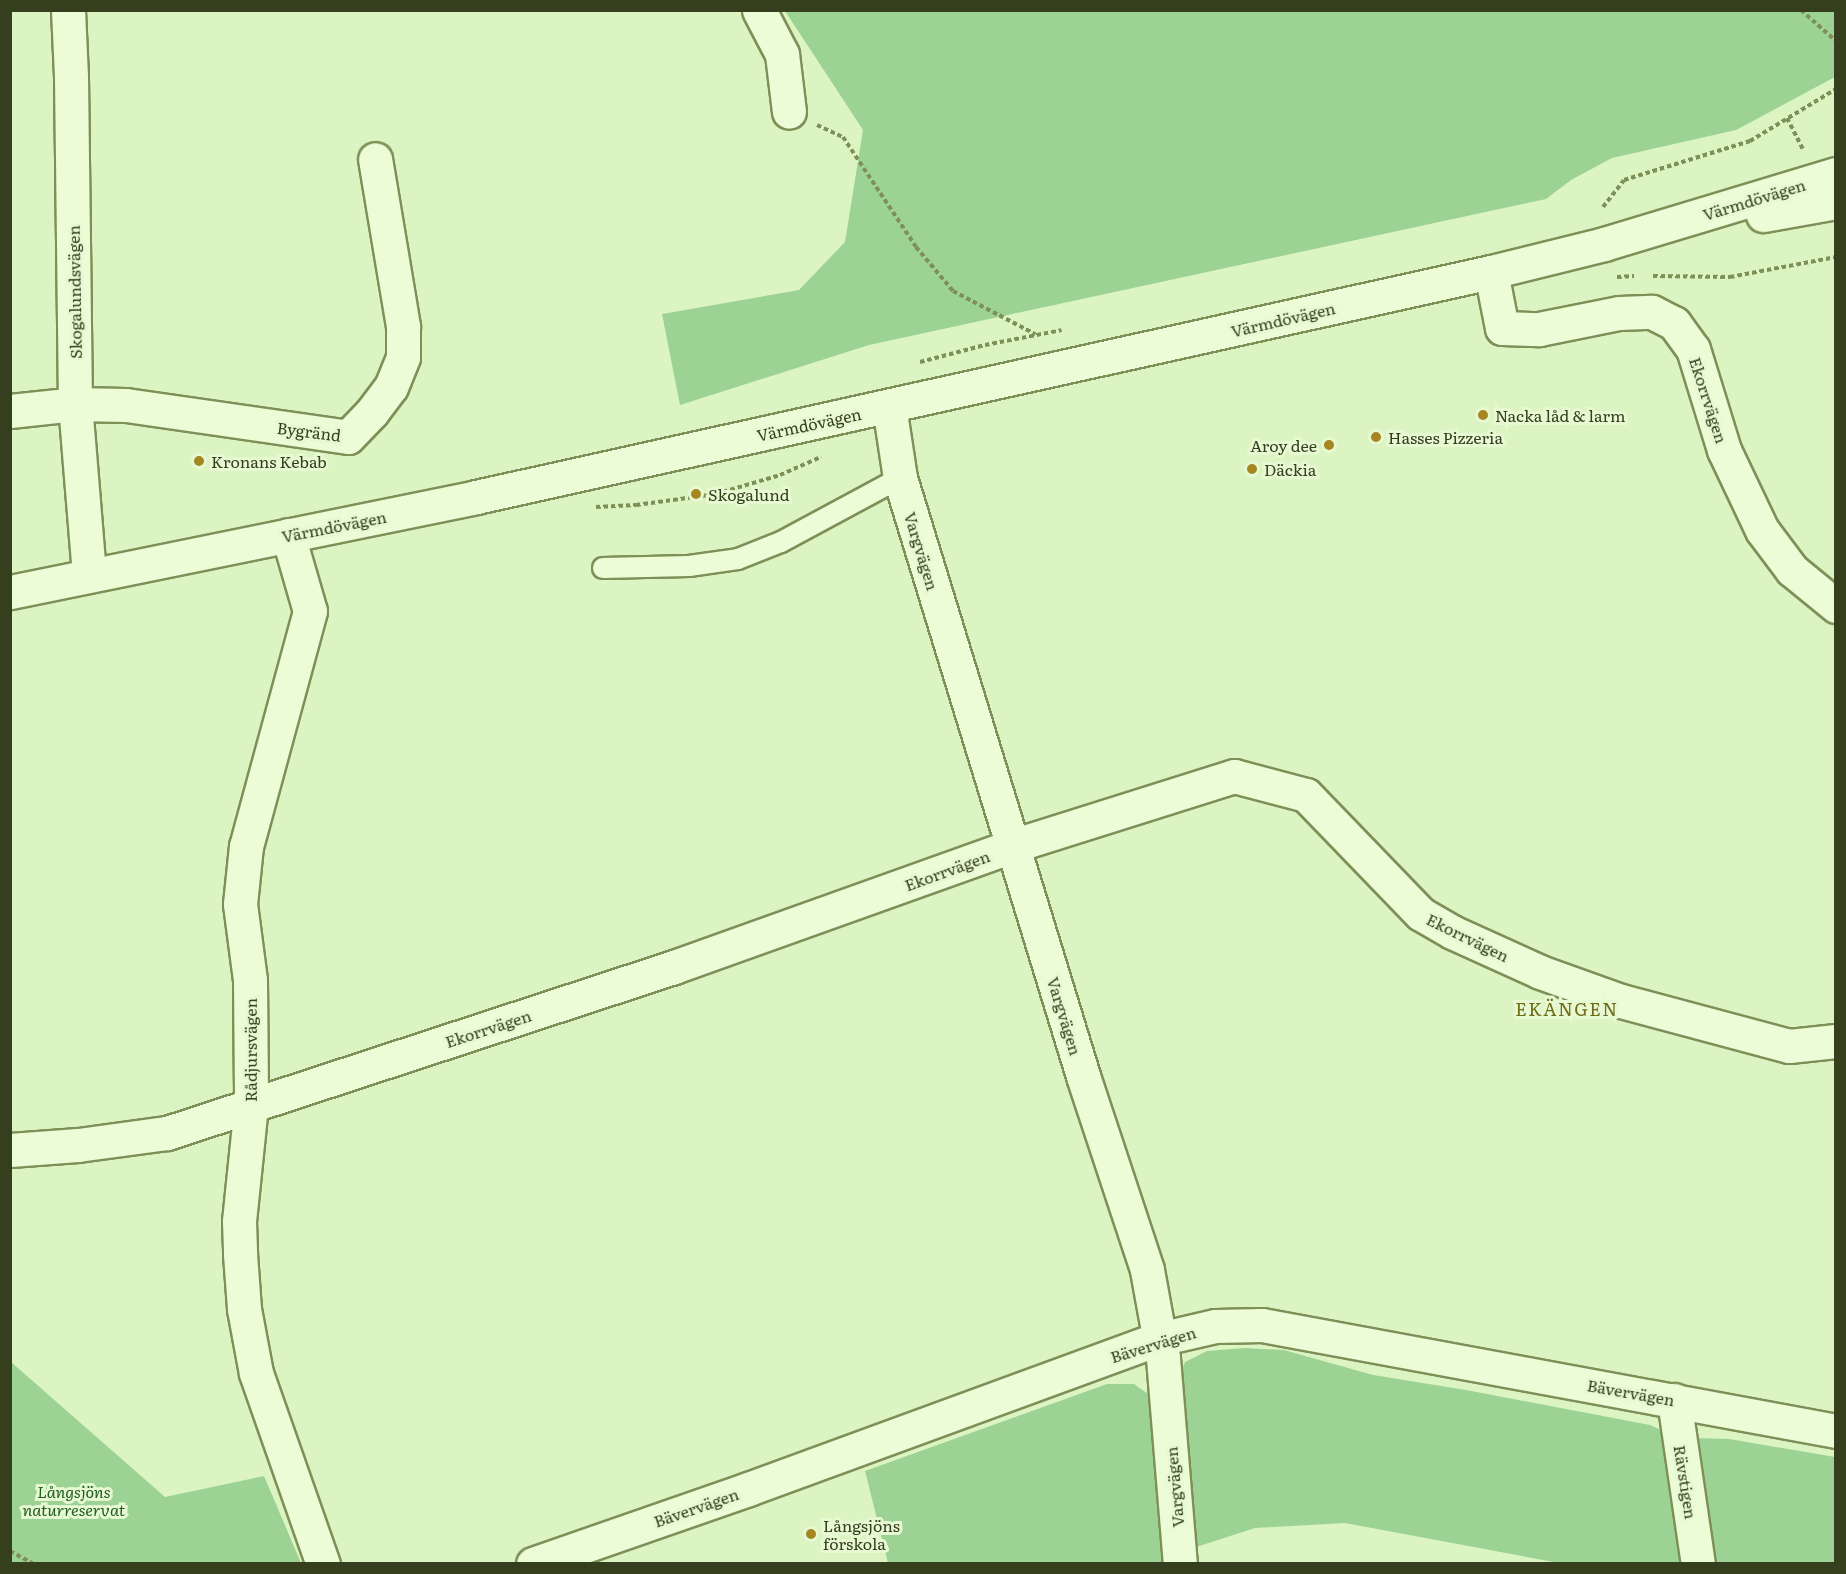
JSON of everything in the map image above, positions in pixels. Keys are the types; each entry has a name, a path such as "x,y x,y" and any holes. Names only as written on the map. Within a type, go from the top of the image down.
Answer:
{"street":[{"name":"Skogalundsvägen","path":"68,10 71,77 75,404 89,574"},
{"path":"759,10 782,54 789,112"},
{"name":"Bygränd","path":"10,411 75,404 126,405 348,437 372,412 391,387 403,357 403,326 375,159"},
{"name":"Värmdövägen","path":"10,592 89,574 476,497 1491,272 1605,244 1836,174"},
{"name":"Värmdövägen","path":"1605,244 1836,202"},
{"name":"Ekorrvägen","path":"1491,272 1502,328 1539,329 1619,313 1641,312 1652,312 1674,322 1693,349 1725,450 1762,530 1791,570 1836,606"},
{"name":"Vargvägen","path":"889,406 900,478 1012,846 1147,1270 1160,1339 1180,1563"},
{"name":"Rådjursvägen","path":"288,535 310,611 246,846 240,904 250,980 250,1105 239,1221 244,1309 256,1372 323,1563"},
{"name":"Ekorrvägen","path":"10,1150 78,1145 167,1133 685,963 1012,846 1234,777 1306,795 1421,914 1452,932 1540,972 1621,1001 1789,1046 1836,1041"},
{"name":"Bävervägen","path":"532,1563 748,1489 1160,1339 1215,1326 1262,1325 1836,1431"},
{"name":"Rävstigen","path":"1674,1400 1698,1563"}],"lane":[{"path":"603,568 689,566 738,560 782,542 900,478"}],"path":[{"path":"1801,10 1836,41"},
{"path":"1598,209 1607,205 1624,180 1750,141 1836,89"},
{"path":"1787,118 1807,158"},
{"path":"843,137 916,247 953,291 1036,335"},
{"path":"918,362 1070,329"},
{"path":"10,1551 33,1563"}],"green space":[{"path":"785,11 1835,11 1835,77 1736,130 1612,158 1571,180 1546,199 869,345 680,405 662,314 799,290 845,242 863,130"},
{"path":"1245,1348 1284,1350 1373,1375 1650,1425 1663,1431 1686,1563 1559,1563 1345,1523 1255,1528 1193,1548 1179,1377 1185,1362 1207,1351"},
{"name":"Långsjöns naturreservat","path":"11,1362 165,1497 264,1476 301,1563 11,1563"},
{"path":"1107,1384 1134,1384 1148,1394 1169,1563 888,1563 865,1471"},
{"path":"1694,1438 1729,1439 1835,1457 1835,1563 1715,1563"}],"place":[{"name":"Nacka låd & larm","path":"1483,415"},
{"name":"Hasses Pizzeria","path":"1376,437"},
{"name":"Aroy dee","path":"1329,445"},
{"name":"Kronans Kebab","path":"199,461"},
{"name":"Däckia","path":"1252,469"},
{"name":"Skogalund","path":"696,494"},
{"name":"Långsjöns förskola","path":"811,1534"}],"district":[{"name":"EKÄNGEN","path":"1567,1009"}]}
